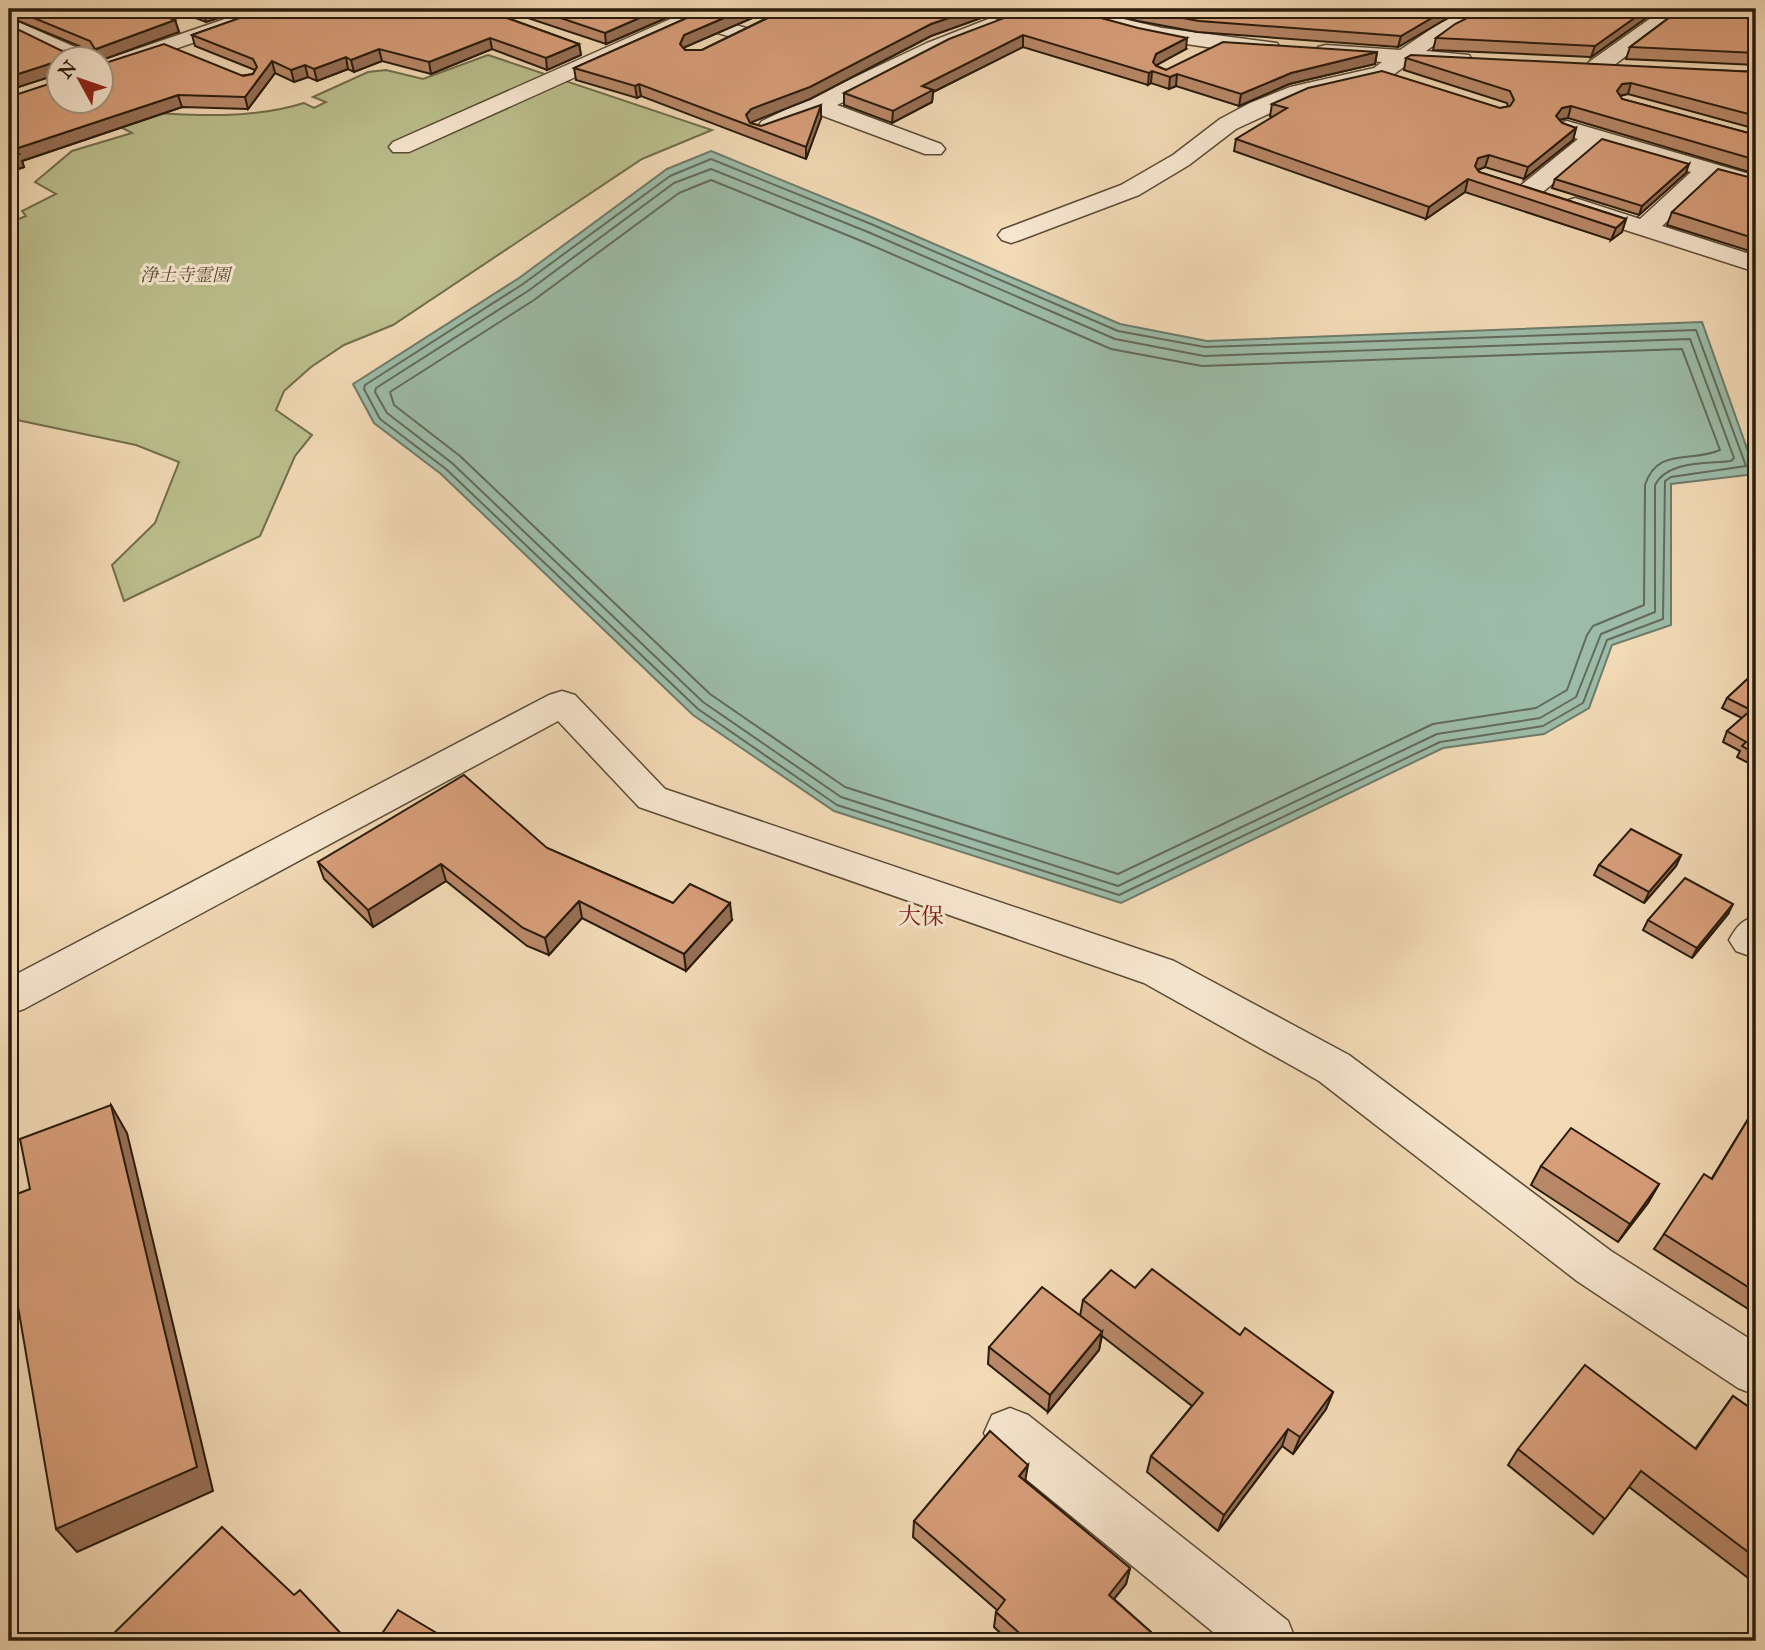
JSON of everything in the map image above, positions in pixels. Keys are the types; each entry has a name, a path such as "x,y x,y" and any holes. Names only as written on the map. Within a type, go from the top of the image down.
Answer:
{"street":[{"path":"116,63 273,9"},
{"path":"1058,9 1194,42 1479,61"},
{"path":"1011,236 1130,190 1181,160 1228,124 1258,108 1298,92 1381,73 1401,57 1476,10"},
{"path":"401,147 700,13 738,33"},
{"path":"761,129 819,106 940,43 1009,17"},
{"path":"1597,67 1665,17"},
{"path":"181,23 204,32"},
{"path":"705,49 760,23"},
{"path":"9,24 55,46"},
{"path":"1185,61 1217,44"},
{"path":"168,45 202,59"},
{"path":"583,47 607,55"},
{"path":"1570,65 1628,69"},
{"path":"1381,73 1407,82"},
{"path":"819,106 933,149"},
{"path":"1567,128 1756,184"},
{"path":"1595,136 1518,187 1756,264"},
{"path":"1645,228 1708,170"},
{"path":"9,997 562,704 652,799 1159,972 1334,1068 1594,1266 1756,1371"},
{"path":"1010,1433 1268,1641"}],"green space":[{"name":"浄土寺霊園","path":"488,55 712,130 642,159 393,325 344,345 311,367 284,391 276,410 312,435 295,456 260,536 124,601 112,565 155,523 179,462 136,445 17,420 9,421 9,223 26,216 22,211 56,194 35,182 72,151 132,133 100,116 116,116 116,111 231,115 304,103 314,108 326,102 313,97 368,72 386,70 423,79"}],"water":[{"path":"711,151 1120,324 1207,341 1702,322 1756,474 1671,484 1671,625 1612,645 1589,708 1544,734 1443,748 1121,903 834,811 693,715 441,474 374,423 353,384 519,278 667,169"}],"building":[{"path":"12,9 147,9 175,20 104,46 93,46 90,41"},
{"path":"265,9 496,9 501,16 579,44 546,58 490,38 429,62 379,49 351,60 346,57 314,69 305,65 291,70 272,61 245,97 178,95 116,116 116,59 164,44 243,76 253,74 257,67 253,59 192,35"},
{"path":"534,9 660,9 605,33"},
{"path":"707,9 745,9 684,35 680,44 685,50 702,50 768,18 772,10 770,9 975,9 931,24 810,87 751,109 746,115 750,123 761,126 821,105 806,147 639,84 635,86 574,68"},
{"path":"1028,9 1068,9 1187,38 1156,54 1153,62 1166,70 1223,42 1377,52 1291,73 1241,94 1177,74 1170,77 1152,71 1149,73 1023,35 922,86 933,90 893,111 844,93 949,39"},
{"path":"1134,9 1447,9 1401,36 1199,21"},
{"path":"1485,9 1647,9 1595,46 1436,38 1455,24"},
{"path":"1679,9 1756,9 1756,53 1630,47"},
{"path":"9,25 52,46 46,46 46,65 9,77"},
{"path":"1411,55 1756,72 1756,116 1631,83 1622,84 1617,91 1622,99 1756,135 1756,160 1571,106 1562,108 1556,116 1562,123 1576,128 1528,167 1489,155 1478,158 1475,166 1479,172 1626,219 1616,228 1468,179 1429,207 1236,139 1287,108 1272,104 1308,88 1382,71 1500,108 1510,106 1514,100 1510,91 1406,58"},
{"path":"46,85 46,116 115,116 12,150 19,154 9,158 9,97"},
{"path":"1602,139 1689,164 1642,206 1555,179"},
{"path":"1718,169 1756,179 1756,239 1672,212"},
{"path":"1756,671 1756,754 1742,746 1746,742 1727,731 1751,710 1727,698"},
{"path":"464,775 547,848 673,903 690,884 730,903 684,954 579,901 545,938 523,928 441,864 368,910 318,862"},
{"path":"1631,829 1681,855 1649,892 1599,865"},
{"path":"1685,878 1733,904 1697,948 1648,920"},
{"path":"111,1105 197,1467 56,1529 9,1254 9,1197 30,1189 20,1139"},
{"path":"1756,1106 1756,1292 1664,1234 1704,1174 1712,1179"},
{"path":"1571,1128 1659,1184 1630,1224 1541,1166"},
{"path":"1152,1269 1240,1335 1245,1328 1333,1392 1300,1437 1288,1429 1224,1515 1151,1456 1203,1393 1083,1300 1111,1270 1135,1288"},
{"path":"1042,1287 1102,1332 1050,1395 989,1347"},
{"path":"1585,1365 1696,1449 1733,1396 1756,1412 1756,1558 1641,1471 1605,1519 1518,1449"},
{"path":"990,1431 1028,1465 1019,1476 1130,1568 1109,1595 1161,1641 1028,1641 996,1612 1005,1600 914,1521"},
{"path":"222,1527 294,1595 300,1590 348,1641 106,1641"},
{"path":"398,1610 450,1641 377,1641"}],"district":[{"name":"大保","path":"921,916"}]}
